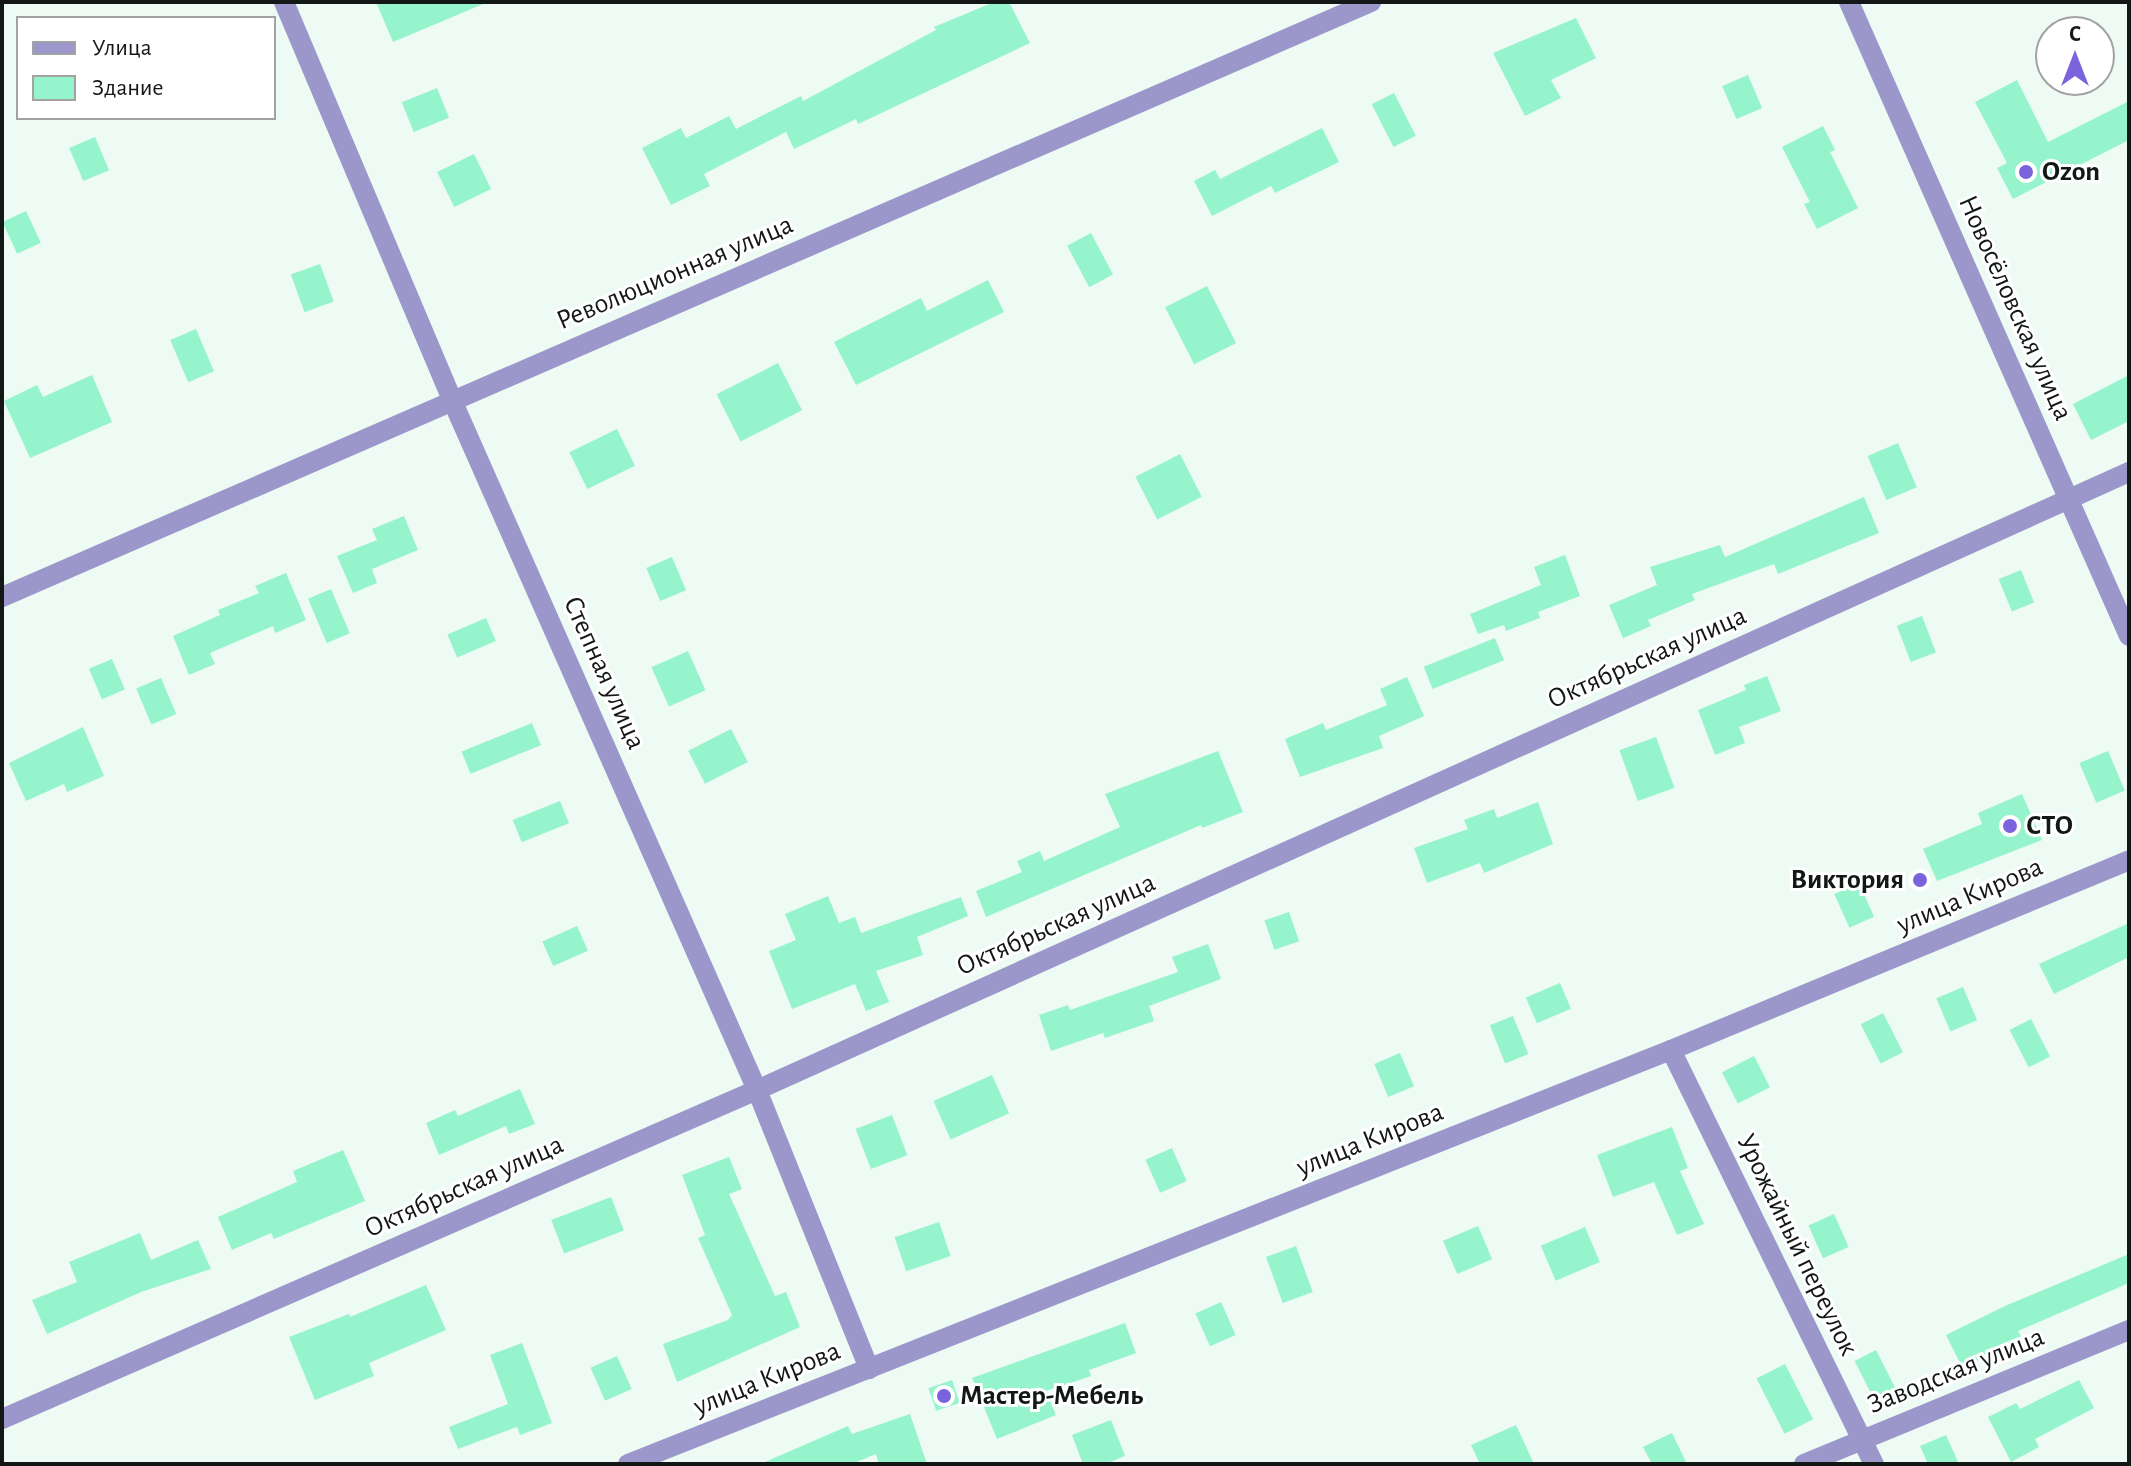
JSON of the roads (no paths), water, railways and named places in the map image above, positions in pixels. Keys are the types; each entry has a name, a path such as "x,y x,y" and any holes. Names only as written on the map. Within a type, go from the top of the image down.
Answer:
{"street":[{"name":"Степная улица","path":"284,2 452,400 757,1090 869,1369"},
{"name":"Революционная улица","path":"2,597 1371,2"},
{"name":"Новосёловская улица","path":"1849,2 2129,636"},
{"name":"Октябрьская улица","path":"2,1419 757,1090 2129,472"},
{"name":"улица Кирова","path":"628,1464 1671,1050 2129,860"},
{"name":"Урожайный переулок","path":"1671,1050 1874,1464"},
{"name":"Заводская улица","path":"1804,1464 2129,1330"}],"place":[{"name":"Ozon","path":"2026,172"},
{"name":"СТО","path":"2010,826"},
{"name":"Виктория","path":"1920,880"},
{"name":"Мастер-Мебель","path":"944,1396"}]}
